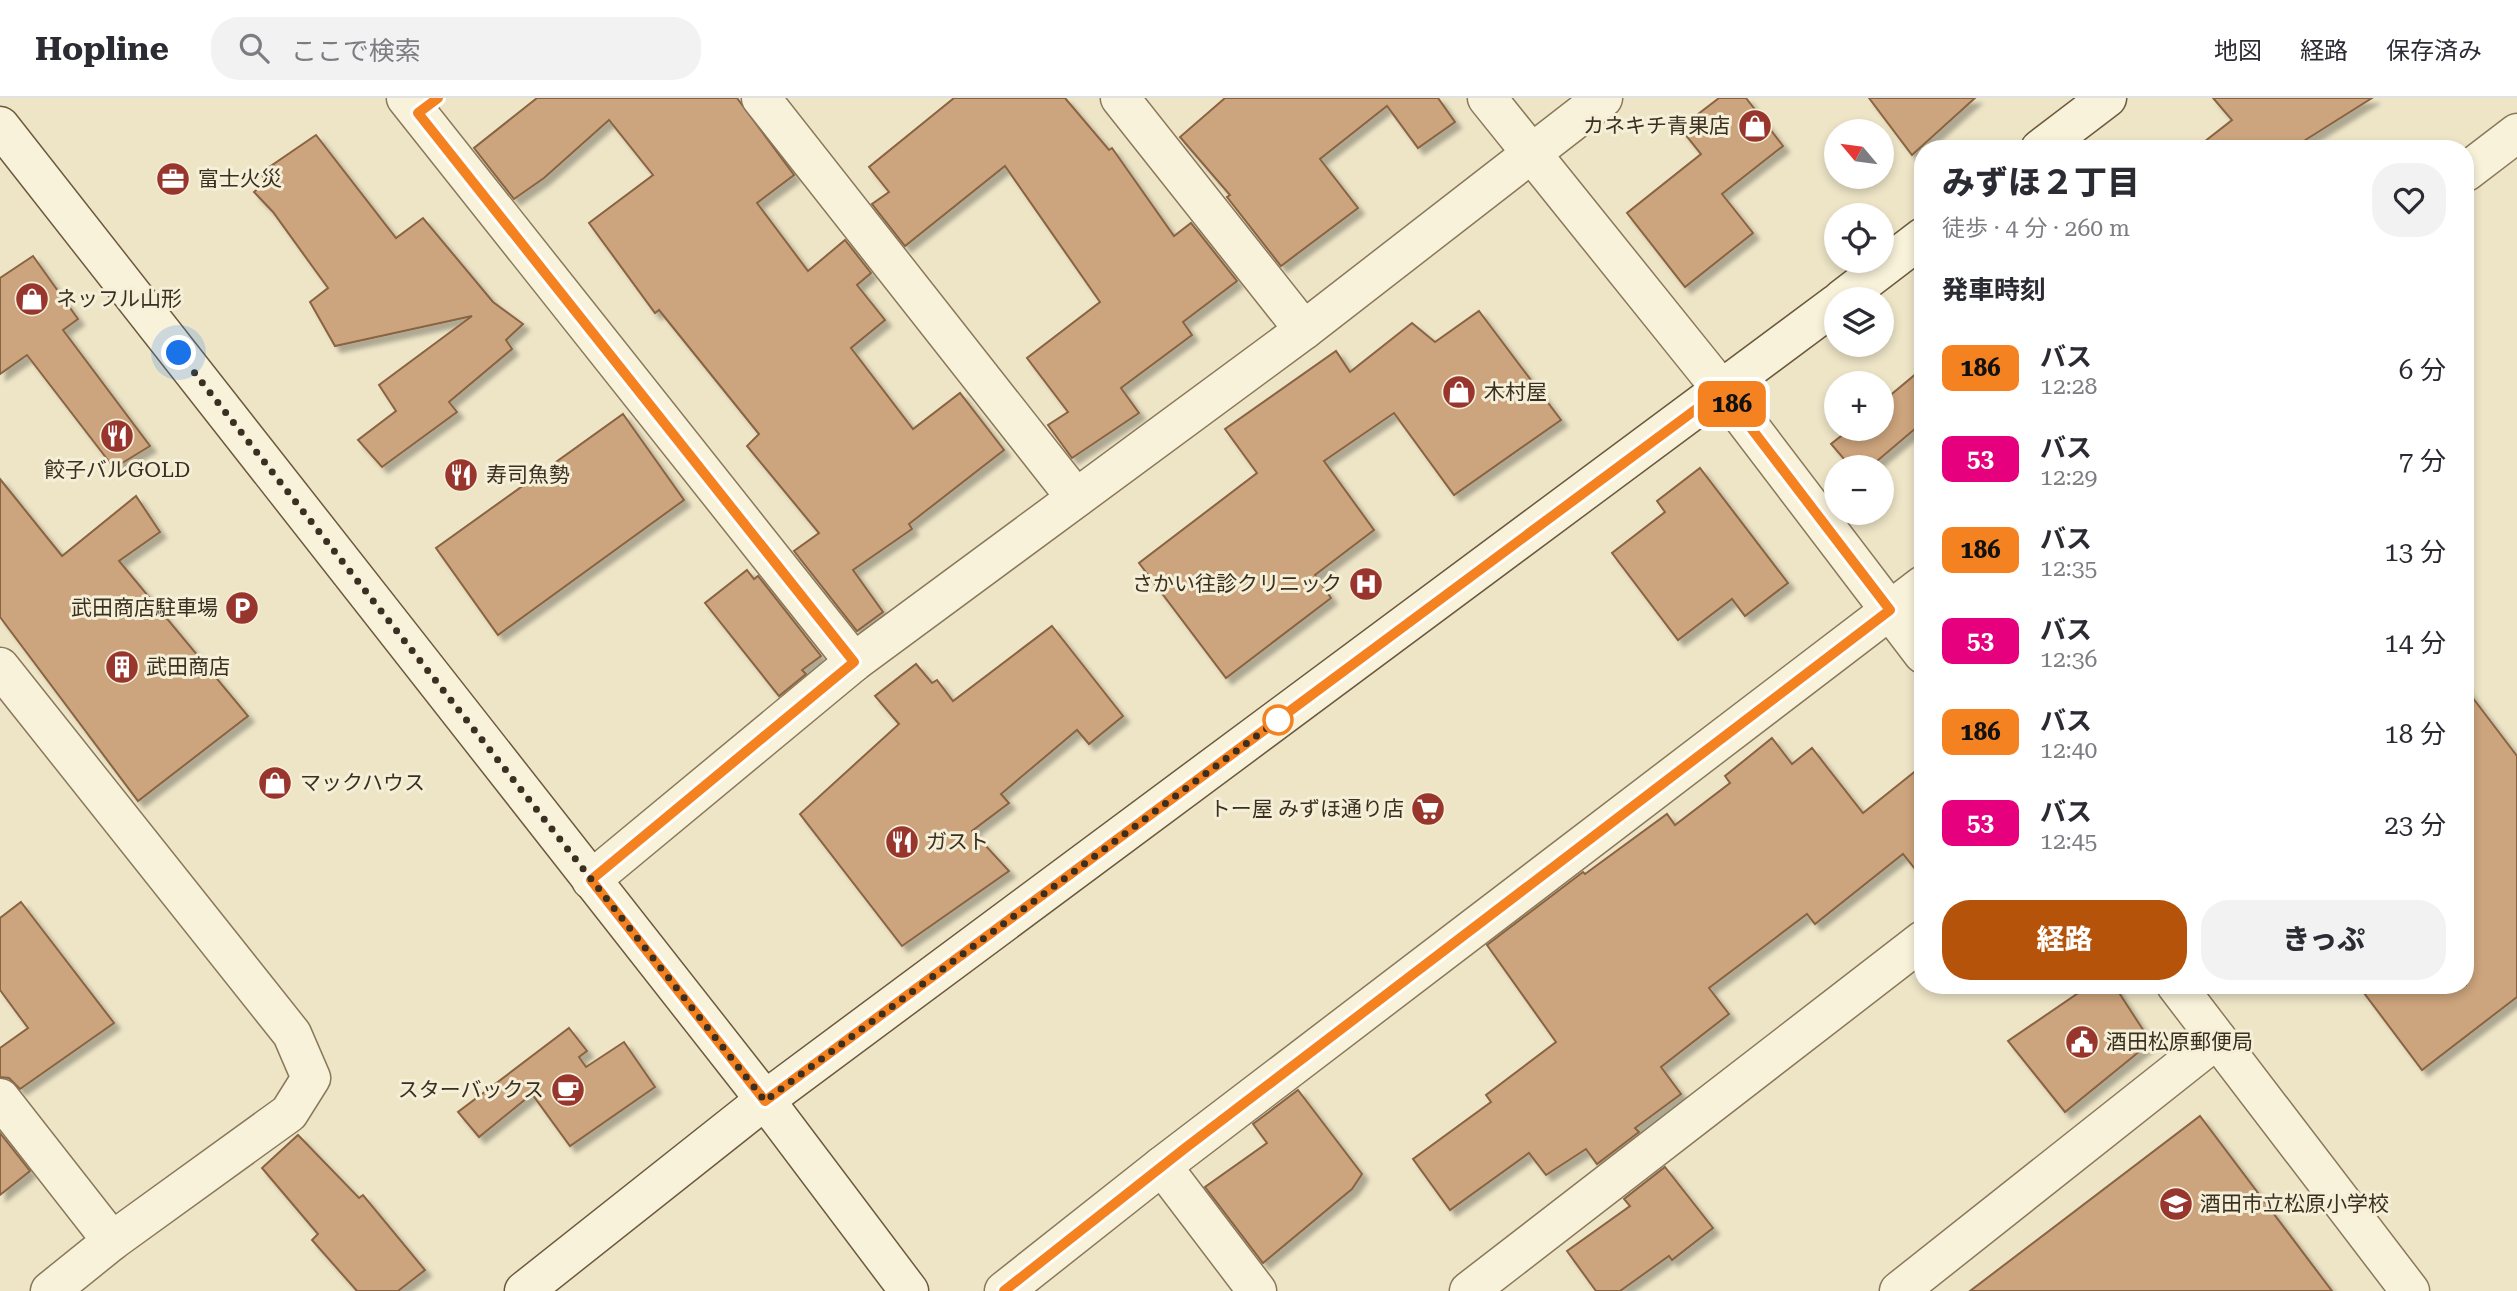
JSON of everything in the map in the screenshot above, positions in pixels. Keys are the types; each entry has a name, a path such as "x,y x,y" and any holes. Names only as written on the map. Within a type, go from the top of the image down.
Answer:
{"street":[{"path":"761,98 1076,498"},
{"path":"1120,98 1304,330"},
{"path":"1487,98 1722,390 1914,642"},
{"path":"591,880 854,662 1304,330 1603,98"},
{"path":"2052,140 2107,98"},
{"path":"421,103 854,662"},
{"path":"0,126 765,1101 909,1291"},
{"path":"2474,166 2517,133"},
{"path":"1858,287 1914,244"},
{"path":"524,1291 765,1101 1824,313"},
{"path":"1004,1291 1162,1166 1914,592"},
{"path":"0,667 292,1034 311,1078 289,1113 113,1241 50,1291"},
{"path":"1469,1291 1914,947"},
{"path":"2183,994 2410,1291"},
{"path":"1899,1291 2217,1039"},
{"path":"0,1098 113,1241"},
{"path":"1162,1166 1257,1291"}],"building":[{"path":"537,98 737,98 794,175 757,203 808,271 845,240 871,273 857,285 885,320 851,348 913,429 960,393 1004,450 909,524 912,529 853,570 883,612 857,631 794,551 819,533 747,446 759,434 659,310 655,313 589,223 653,175 609,120 544,178 514,199 474,148"},
{"path":"954,98 1065,98 1109,150 1112,148 1174,236 1191,223 1237,281 1183,322 1192,335 1121,388 1139,413 1072,458 1048,425 1068,412 1027,358 1100,302 1005,166 905,246 872,204 889,192 869,167"},
{"path":"1225,98 1438,98 1455,122 1418,148 1387,106 1320,159 1358,208 1281,266 1227,197 1230,195 1180,137"},
{"path":"1719,98 1746,98 1783,146 1722,194 1753,233 1685,287 1627,213 1701,154 1680,128"},
{"path":"1869,98 1975,98 1929,140 1914,140 1912,155 1894,131 1894,119 1885,119"},
{"path":"2213,98 2372,98 2305,140 2206,140 2232,120"},
{"path":"316,135 396,238 423,218 493,302 523,324 506,340 512,349 449,402 457,412 382,467 358,440 396,411 379,385 472,316 335,346 310,302 328,288 273,212 254,192 264,183 262,172"},
{"path":"33,256 78,319 63,330 150,446 114,468 27,355 0,374 0,278"},
{"path":"1479,311 1561,420 1454,495 1394,413 1324,461 1374,530 1315,575 1331,598 1226,678 1139,563 1257,473 1225,429 1336,351 1350,372 1412,323 1435,342"},
{"path":"1914,376 1914,430 1884,455 1841,455 1831,444 1835,441 1894,441 1894,392"},
{"path":"623,414 684,500 498,635 436,548"},
{"path":"1700,468 1788,583 1745,616 1732,599 1678,640 1612,553 1665,512 1657,501"},
{"name":"武田商店","path":"0,479 62,556 136,496 160,532 119,561 248,716 138,801 0,617"},
{"path":"747,570 754,579 758,576 821,656 802,670 806,674 779,696 705,603"},
{"path":"1052,626 1123,716 1089,744 1077,730 1001,794 1009,803 972,831 1009,871 902,946 800,814 899,724 875,696 916,664 932,683 937,680 953,701"},
{"path":"2474,700 2517,756 2517,997 2422,1070 2365,994 2474,994"},
{"path":"1772,738 1792,764 1812,748 1863,813 1914,772 1914,868 1903,854 1815,924 1807,914 1709,988 1729,1014 1661,1067 1681,1094 1635,1128 1639,1132 1597,1164 1586,1149 1546,1175 1529,1153 1450,1210 1413,1159 1491,1102 1486,1095 1556,1042 1487,945 1583,872 1585,874 1667,814 1675,825 1730,783 1725,776"},
{"path":"21,902 114,1023 20,1089 9,1078 0,1077 0,1048 28,1028 0,990 0,918"},
{"path":"2077,994 2120,994 2151,1042 2065,1112 2008,1041"},
{"name":"スターバックス","path":"569,1028 587,1051 579,1057 586,1067 624,1042 655,1087 570,1146 532,1094 479,1137 458,1112"},
{"path":"1298,1090 1362,1174 1352,1189 1263,1263 1205,1187 1267,1143 1253,1124"},
{"name":"酒田市立松原小学校","path":"2200,1116 2332,1291 1970,1291"},
{"path":"0,1133 30,1171 0,1195"},
{"path":"298,1135 359,1198 363,1195 425,1270 398,1291 357,1291 312,1240 318,1234 262,1168"},
{"path":"1665,1167 1713,1228 1672,1260 1669,1256 1620,1291 1596,1291 1567,1251 1630,1206 1624,1199"}],"bus line":[{"name":"186","path":"438,98 418,113 854,662 591,880 765,1101 1722,390 1890,610 1184,1149 1004,1291"}],"place":[{"name":"カネキチ青果店","path":"1755,126"},
{"name":"富士火災","path":"173,179"},
{"name":"ネッフル山形","path":"32,299"},
{"name":"木村屋","path":"1459,392"},
{"name":"餃子バルGOLD","path":"117,436"},
{"name":"寿司魚勢","path":"461,475"},
{"name":"さかい往診クリニック","path":"1366,584"},
{"name":"武田商店駐車場","path":"242,608"},
{"name":"武田商店","path":"122,667"},
{"name":"マックハウス","path":"275,783"},
{"name":"トー屋 みずほ通り店","path":"1428,809"},
{"name":"ガスト","path":"902,842"},
{"name":"酒田松原郵便局","path":"2082,1042"},
{"name":"スターバックス","path":"568,1090"},
{"name":"酒田市立松原小学校","path":"2176,1204"}],"route":[{"path":"179,353 765,1101 1278,720"}]}
